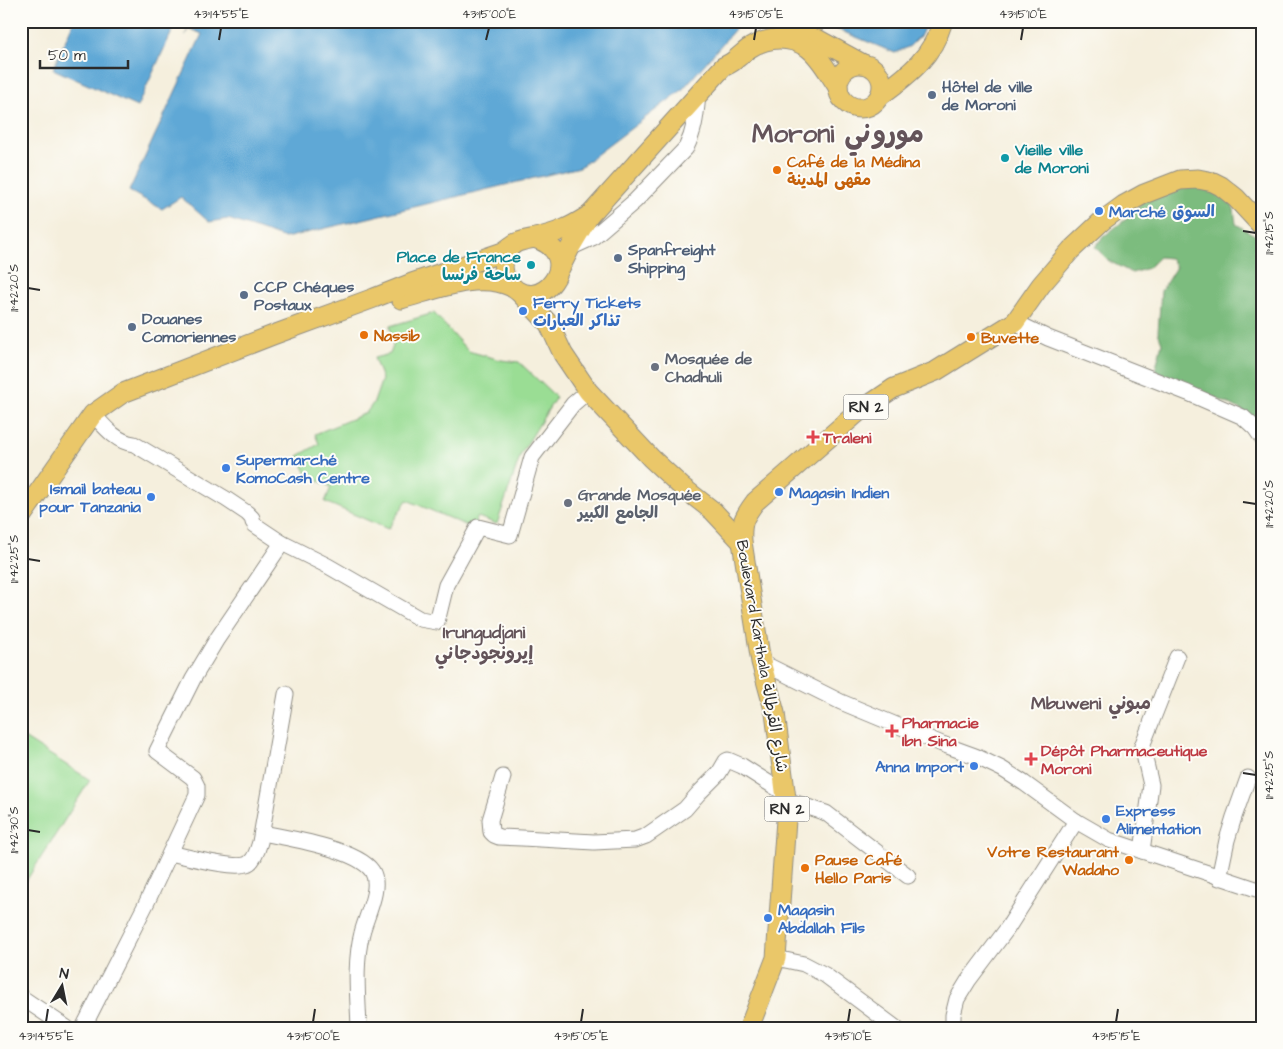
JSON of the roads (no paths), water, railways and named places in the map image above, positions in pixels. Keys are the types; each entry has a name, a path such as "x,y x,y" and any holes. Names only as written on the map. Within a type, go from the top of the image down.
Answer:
{"main road":[{"path":"374,298 401,299 465,282 476,281 497,282 528,294 545,291 555,278 589,216 698,96 723,67 728,54 735,44 744,37 754,33 777,31 803,34 819,40 867,65 877,70 883,82 881,95 871,106 864,108 849,106 839,95 838,81 845,70 850,66 867,65 884,68 896,67 907,62 923,44 935,21"},
{"path":"881,95 910,74 922,62 933,46 943,21"},
{"path":"723,67 756,44 769,40 786,39 807,48 816,56 838,87"},
{"name":"Boulevard Karthala شارع القرطالة","path":"749,1028 776,958 787,806 775,713 761,662 742,542 744,518 754,502 857,413 894,388 936,371 1015,322 1041,285 1086,234 1102,221 1144,194 1180,180 1198,178 1213,182 1236,198 1262,226"},
{"path":"21,517 92,414 123,393 412,283 503,252 517,242 565,229 589,216"},
{"path":"534,238 550,246 556,253 558,261 549,324"},
{"path":"510,247 505,254 503,263 503,272 506,280 549,324 563,354 588,392 651,458 681,486 713,511 742,542"},
{"path":"713,511 748,512"}],"street":[{"path":"570,248 592,238 606,226 635,201 686,148 692,137 698,96"},
{"path":"1015,322 1048,338 1188,393 1243,417 1255,428 1262,438"},
{"path":"92,414 121,441 134,444 226,499 247,513 255,525 282,543 328,566 420,620 437,622 446,586 478,527 510,535 532,457 573,404 588,392"},
{"path":"83,1028 147,902 197,795 197,786 193,778 157,751 193,680 217,639 282,543"},
{"path":"1142,851 1151,786 1142,746 1177,657"},
{"path":"761,662 841,702 975,756 1002,769 1076,821 1109,840 1262,891"},
{"path":"170,853 224,864 242,865 249,863 253,859 262,833 286,694"},
{"path":"503,777 490,820 491,832 494,835 499,837 594,842 635,840 646,836 685,809 719,773 726,761 730,760 742,766 786,797 826,813 908,876"},
{"path":"1219,878 1227,840 1248,778"},
{"path":"954,1028 953,1014 957,999 968,981 1007,929 1076,821"},
{"path":"262,833 345,853 371,870 374,877 374,893 359,948 359,1028"},
{"path":"776,958 804,964 825,975 896,1028"},
{"path":"21,998 67,1028"}],"water":[{"path":"74,21 742,21 682,90 580,167 285,238 228,219 209,222 181,197 162,209 129,191 202,34 176,23 137,107 53,69"},
{"path":"817,21 927,21 921,35 910,46 895,53"}],"place":[{"name":"Hôtel de ville de Moroni","path":"932,95"},
{"name":"Vieille ville de Moroni","path":"1005,158"},
{"name":"Café de la Médina مقهى المدينة","path":"777,170"},
{"name":"Marché السوق","path":"1099,211"},
{"name":"Spanfreight Shipping","path":"618,258"},
{"name":"Place de France ساحة فرنسا","path":"531,265"},
{"name":"CCP Chéques Postaux","path":"244,295"},
{"name":"Ferry Tickets تذاكر العبارات","path":"523,311"},
{"name":"Douanes Comoriennes","path":"132,327"},
{"name":"Nassib","path":"364,335"},
{"name":"Buvette","path":"971,337"},
{"name":"Mosquée de Chadhuli","path":"655,367"},
{"name":"Traleni","path":"813,437"},
{"name":"Supermarché KomoCash Centre","path":"226,468"},
{"name":"Magasin Indien","path":"779,492"},
{"name":"Ismail bateau pour Tanzania","path":"151,497"},
{"name":"Grande Mosquée الجامع الكبير","path":"568,503"},
{"name":"Pharmacie Ibn Sina","path":"892,731"},
{"name":"Dépôt Pharmaceutique Moroni","path":"1031,759"},
{"name":"Anna Import","path":"974,766"},
{"name":"Express Alimentation","path":"1106,819"},
{"name":"Votre Restaurant Wadaho","path":"1129,860"},
{"name":"Pause Café Hello Paris","path":"805,868"},
{"name":"Magasin Abdallah Fils","path":"768,918"}],"district":[{"name":"Moroni موروني","path":"838,133"},
{"name":"Irungudjani إيرونجودجاني","path":"484,642"},
{"name":"Mbuweni مبوني","path":"1091,703"}]}
